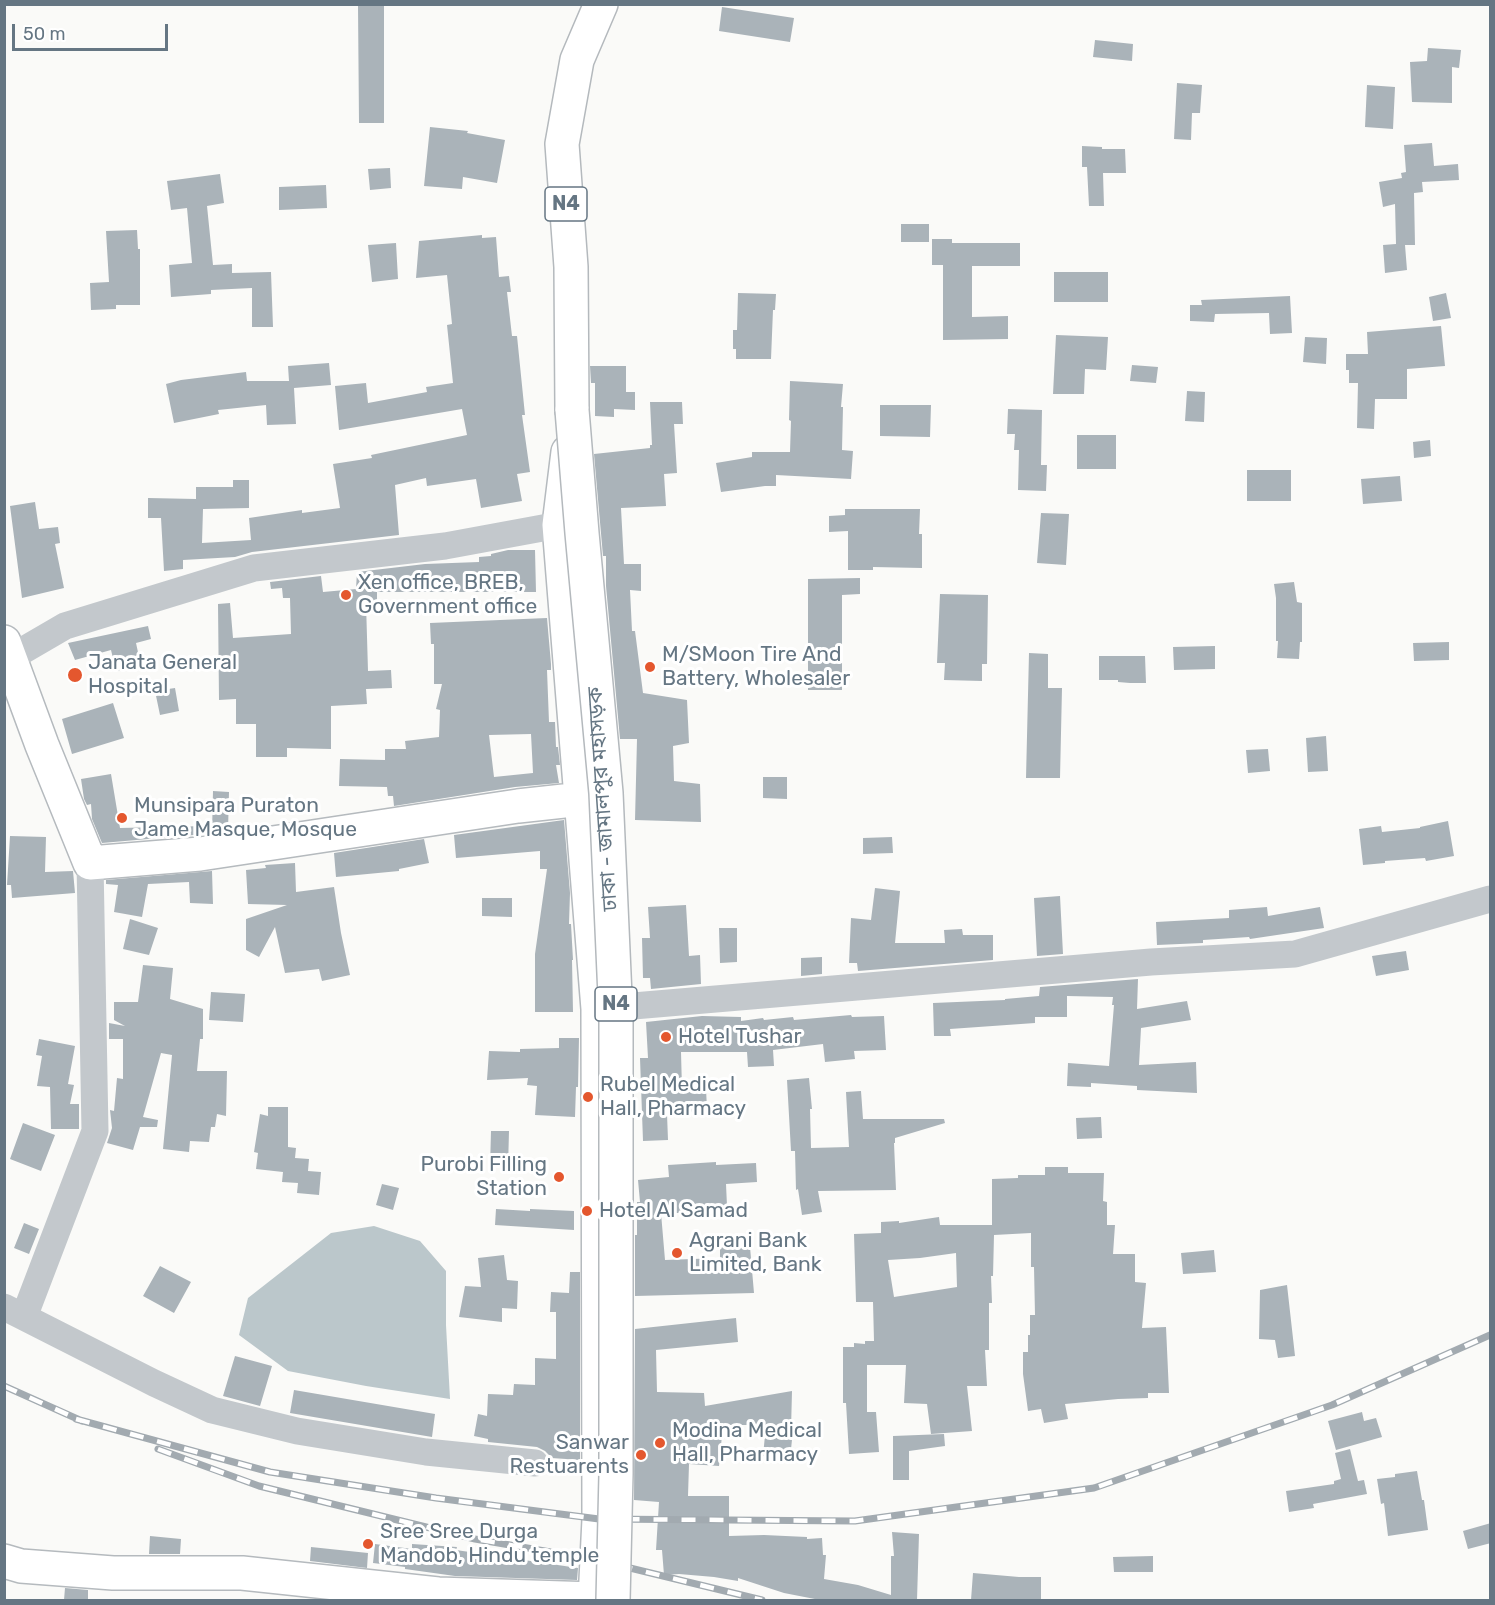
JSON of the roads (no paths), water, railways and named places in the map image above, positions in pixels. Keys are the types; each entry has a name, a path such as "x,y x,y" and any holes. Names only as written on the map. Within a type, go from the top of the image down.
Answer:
{"main road":[{"name":"ঢাকা - জামালপুর মহাসড়ক","path":"601,4 578,60 562,144 571,267 572,410 606,793 616,1019 616,1474 601,1600"},
{"path":"4,1561 21,1566 113,1573 242,1573 438,1594 601,1600 598,1009 559,525 572,410"},
{"path":"7,650 42,745 90,863 200,854 518,806 582,799"}],"street":[{"path":"7,650 65,626 254,568 445,546 559,525"},
{"path":"90,863 95,1131 14,1312 212,1410 308,1433 426,1452 535,1463"},
{"path":"598,1009 1139,963 1295,954 1491,899"}],"railway":[{"path":"76,1419 270,1472 436,1498 599,1519 855,1521 1094,1488 1332,1405 1490,1335"},
{"path":"4,1386 82,1421"},
{"path":"158,1449 259,1486 475,1539 597,1560 762,1600"}],"place":[{"name":"Xen office, BREB, Government office","path":"346,595"},
{"name":"M/SMoon Tire And Battery, Wholesaler","path":"650,667"},
{"name":"Janata General Hospital","path":"75,675"},
{"name":"Munsipara Puraton Jame Masque, Mosque","path":"122,818"},
{"name":"Hotel Tushar","path":"666,1037"},
{"name":"Rubel Medical Hall, Pharmacy","path":"588,1097"},
{"name":"Purobi Filling Station","path":"559,1177"},
{"name":"Hotel Al Samad","path":"587,1211"},
{"name":"Agrani Bank Limited, Bank","path":"677,1253"},
{"name":"Modina Medical Hall, Pharmacy","path":"660,1443"},
{"name":"Sanwar Restuarents","path":"641,1455"},
{"name":"Sree Sree Durga Mandob, Hindu temple","path":"368,1544"}]}
